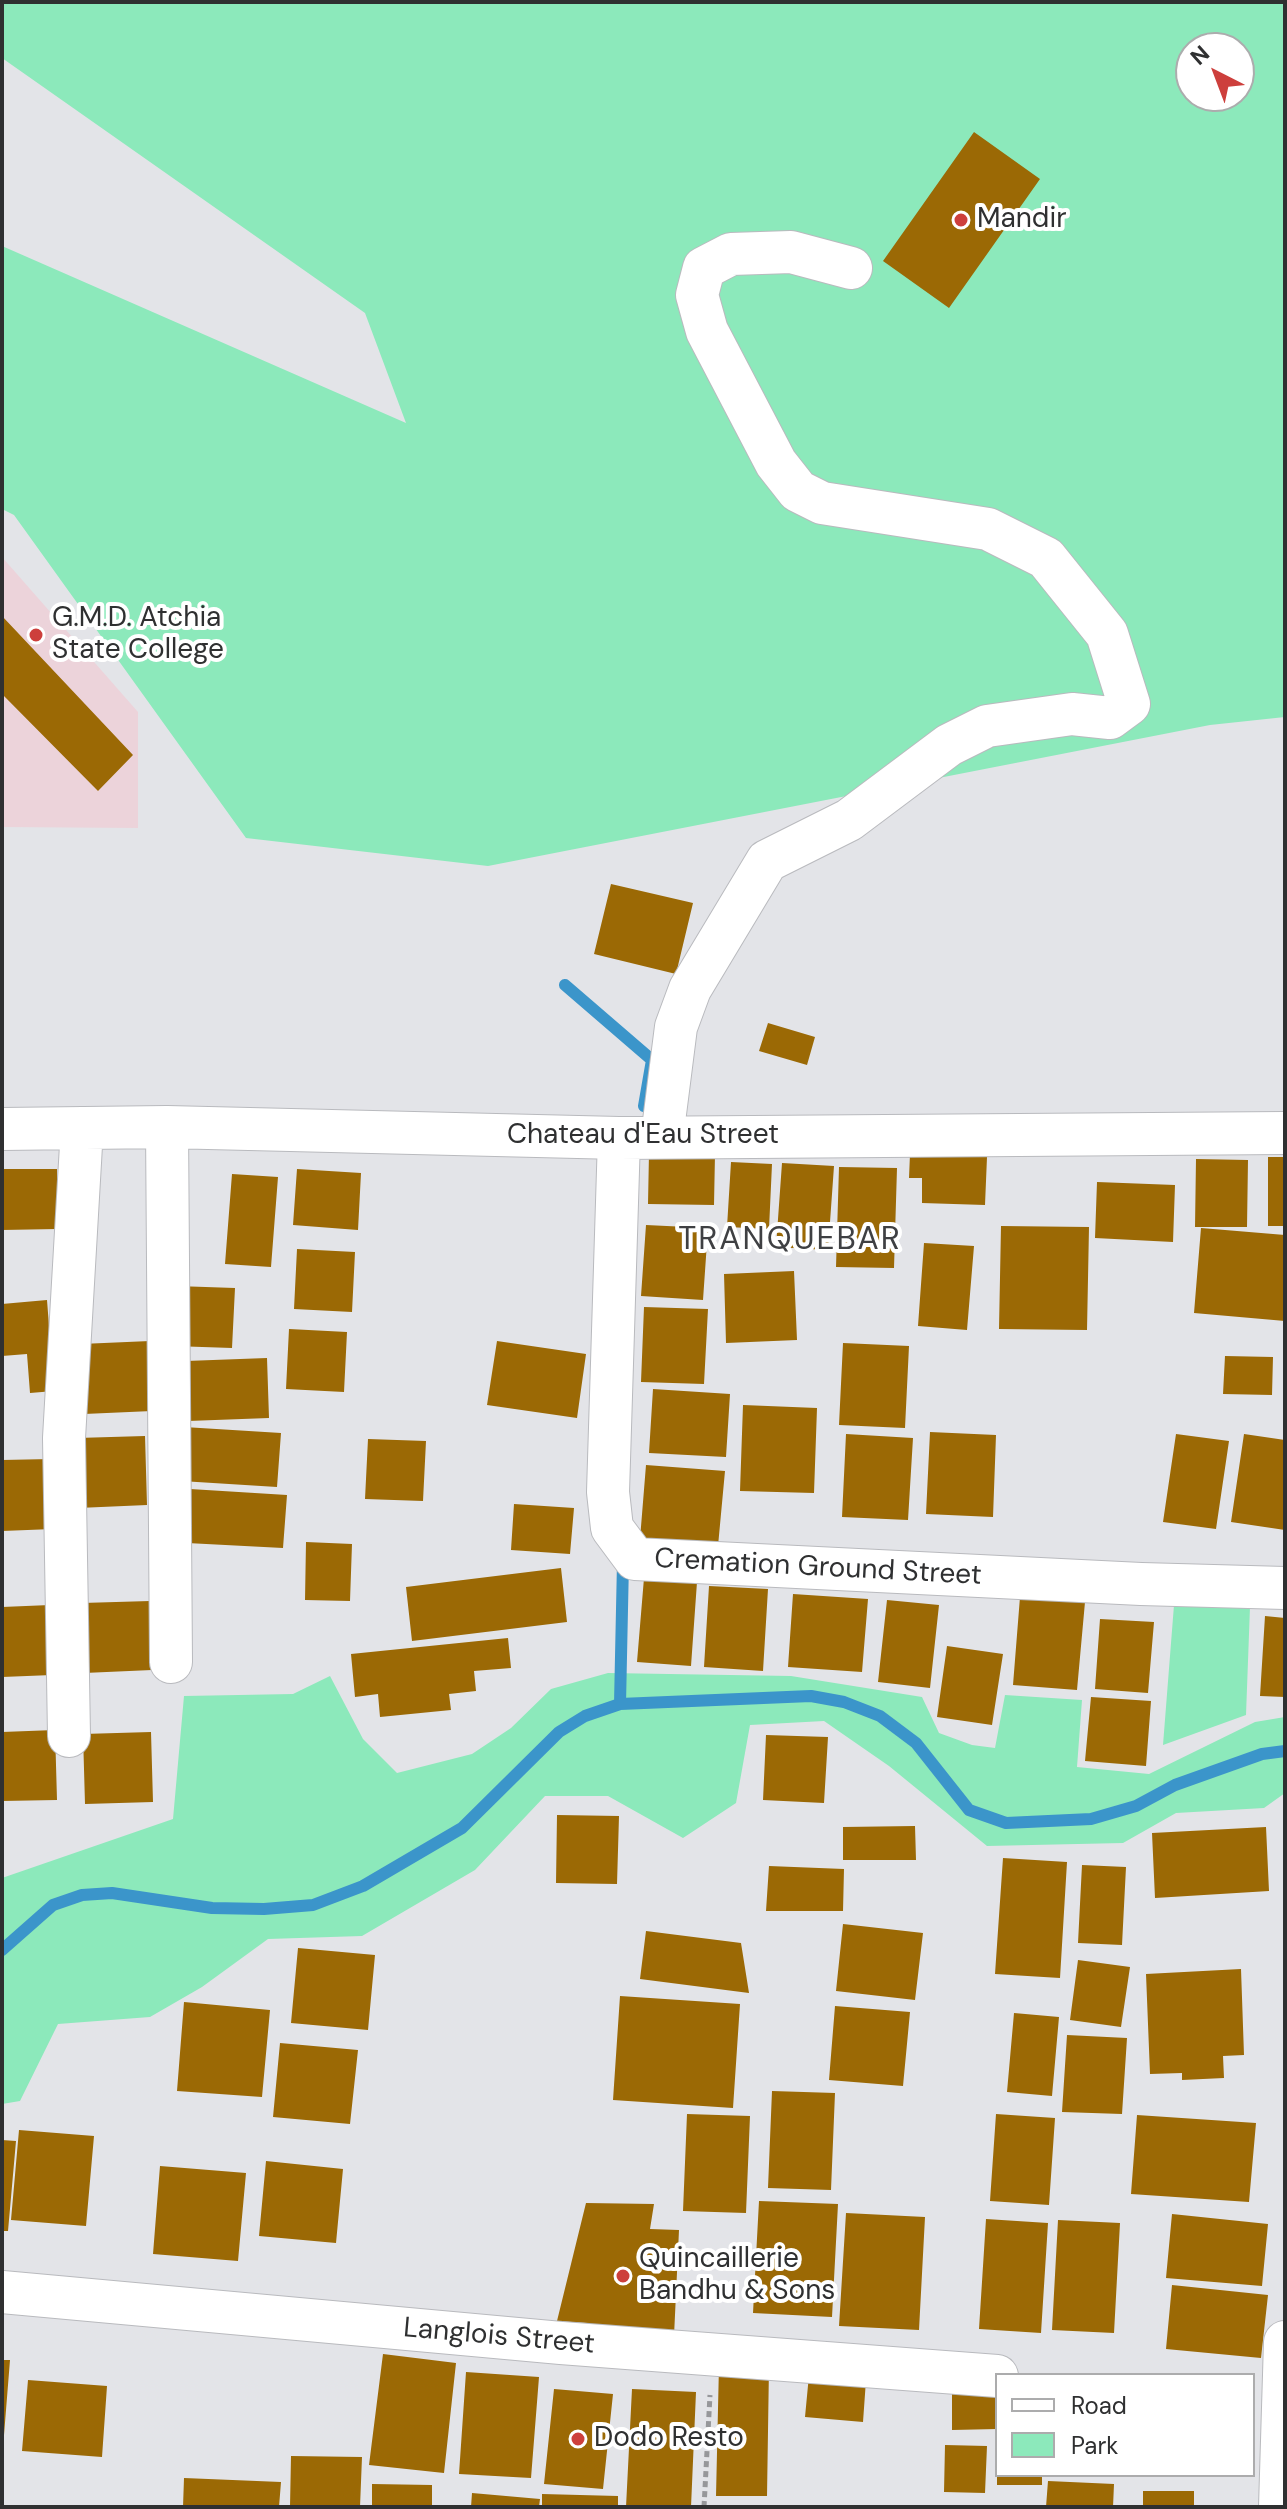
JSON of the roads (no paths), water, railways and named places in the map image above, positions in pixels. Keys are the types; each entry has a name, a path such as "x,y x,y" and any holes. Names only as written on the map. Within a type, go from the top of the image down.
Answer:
{"street":[{"path":"662,1137 676,1027 690,989 767,861 849,820 949,745 987,726 1072,714 1110,718 1129,704 1107,634 1046,558 988,529 822,503 798,491 776,463 707,331 697,295 704,268 731,254 791,252 851,268"},
{"path":"167,1127 171,1662"},
{"name":"Chateau d'Eau Street","path":"2,1129 167,1127 619,1138 1285,1133"},
{"path":"69,1736 64,1438 82,1128"},
{"name":"Cremation Ground Street","path":"619,1138 608,1492 612,1528 635,1559 1141,1584 1285,1588"},
{"name":"Langlois Street","path":"2,2292 995,2376"},
{"path":"1280,2507 1274,2397 1285,2342"}],"waterway":[{"path":"565,985 652,1060 644,1106"},
{"path":"620,1704 623,1562"},
{"path":"2,1950 53,1905 82,1895 112,1893 212,1908 264,1909 313,1905 363,1886 462,1828 559,1732 585,1716 620,1704 811,1696 844,1702 880,1716 916,1743 969,1810 1006,1823 1091,1819 1136,1806 1175,1785 1262,1754 1285,1751"}],"place":[{"name":"Mandir","path":"961,220"},
{"name":"G.M.D. Atchia State College","path":"36,635"},
{"name":"Quincaillerie Bandhu & Sons","path":"623,2276"},
{"name":"Dodo Resto","path":"578,2439"}],"district":[{"name":"TRANQUEBAR","path":"790,1241"}]}
